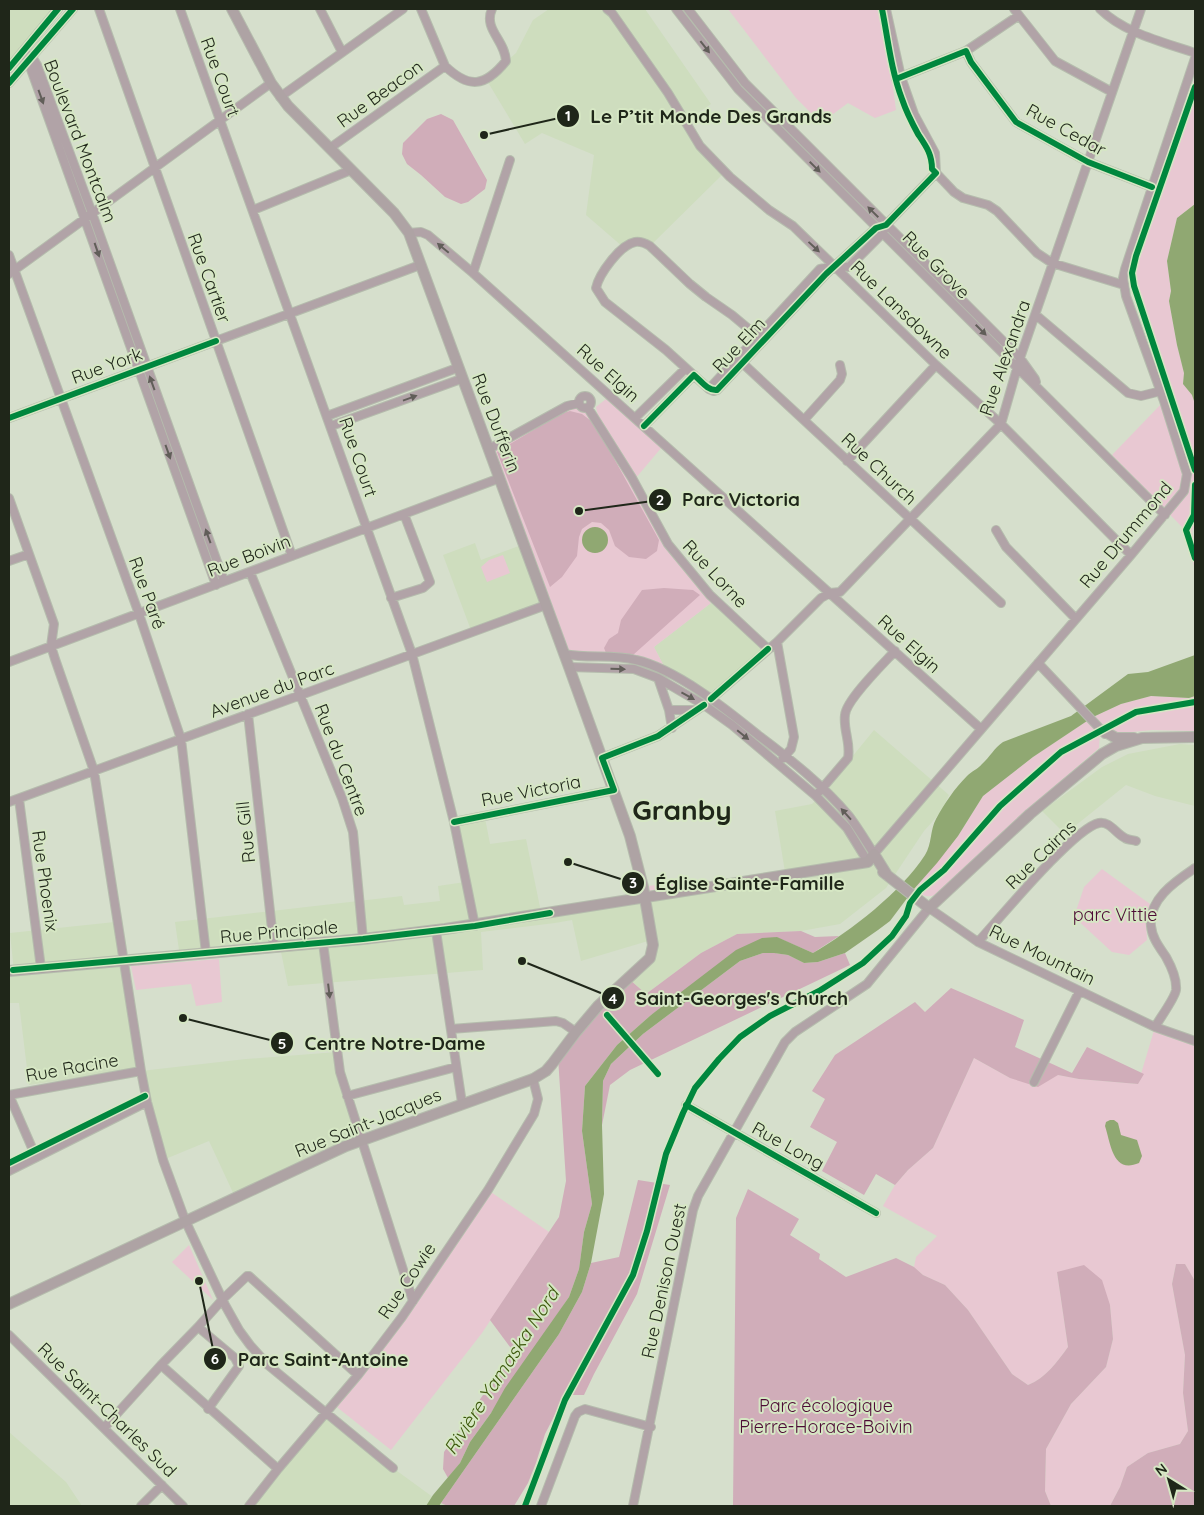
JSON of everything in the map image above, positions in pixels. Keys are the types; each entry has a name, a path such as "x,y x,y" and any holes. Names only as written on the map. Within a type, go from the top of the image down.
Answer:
{"main road":[{"name":"Rue Dufferin","path":"232,9 270,83 280,97 394,213 409,233 461,379 500,478 614,790 630,836 645,898"},
{"path":"1101,729 1116,738 1195,737"},
{"path":"1101,729 1104,746 1102,754"},
{"path":"925,905 1102,754 1142,738"},
{"path":"1080,773 1117,749 1173,738"},
{"name":"Rue Principale","path":"9,970 123,962 476,926 871,858"},
{"name":"Rue Mountain","path":"871,858 888,875 925,905"},
{"name":"Rue Saint-Jacques","path":"9,1304 185,1220 361,1140 533,1079 546,1071 598,1006 650,958 653,945 645,898"}],"street":[{"path":"9,68 58,9"},
{"path":"9,83 73,9"},
{"name":"Rue Cartier","path":"98,9 292,556"},
{"name":"Rue Court","path":"180,9 412,654 454,822 476,926"},
{"path":"320,9 342,52"},
{"path":"280,97 403,9"},
{"name":"Rue Beacon","path":"330,148 445,66 421,9"},
{"path":"445,66 462,80 474,83 486,78 506,61 506,52 488,23 492,9"},
{"name":"Rue Lansdowne","path":"607,9 612,13 668,93 700,146 730,177 769,210 793,226 936,365 1001,424 1131,555"},
{"name":"Rue Grove","path":"676,9 738,89 1165,515"},
{"name":"Rue Grove","path":"688,9 745,83 1020,358 1035,379 1037,387"},
{"path":"886,9 898,78 914,114 935,153 936,173 954,192 963,198 998,211 1037,253 1052,263 1124,285"},
{"path":"1100,9 1106,15 1133,30 1195,53"},
{"name":"Rue Alexandra","path":"711,699 777,642 821,598 830,593 840,592 1001,424 1020,358 1052,263 1141,9"},
{"path":"898,78 966,51 1016,12 1055,61 1112,92"},
{"name":"Rue Cedar","path":"966,51 971,62 1016,122 1088,162 1152,186"},
{"name":"Boulevard Montcalm","path":"22,52 37,65 142,368 220,583"},
{"name":"Rue Drummond","path":"871,858 1184,491 1187,474 1161,391 1126,296 1124,285 1125,269 1195,58"},
{"path":"12,272 270,83"},
{"path":"473,273 510,160"},
{"path":"253,210 351,170"},
{"name":"Rue Elm","path":"636,418 686,368 709,389 717,390 740,361 788,309 835,266 886,225 936,173"},
{"name":"Rue Elgin","path":"409,233 421,232 428,235 473,273 981,729"},
{"path":"686,368 604,302 596,288 598,278 623,247 635,242 643,242 650,246 701,293 732,315 760,339"},
{"name":"Rue Paré","path":"9,255 12,272 61,399 139,614 181,739 206,953"},
{"name":"Rue York","path":"9,418 420,265"},
{"path":"1036,315 1128,393 1141,396 1161,391"},
{"name":"Rue Church","path":"740,361 1001,603"},
{"path":"804,420 840,380 842,374 840,365"},
{"path":"848,461 936,365"},
{"path":"327,416 457,368"},
{"name":"Rue Elm","path":"644,426 694,375"},
{"path":"331,426 461,379"},
{"path":"579,403 581,407 588,408 591,404 591,399 600,387"},
{"path":"665,389 673,396"},
{"path":"388,394 392,404"},
{"path":"579,403 581,398 585,396 591,399"},
{"path":"489,449 566,406 579,403"},
{"name":"Rue Lorne","path":"588,408 632,478 668,544 710,595 768,649"},
{"name":"Rue Boivin","path":"9,662 500,478"},
{"path":"9,498 54,624 51,646 94,771 123,962 147,1102 163,1160 185,1220 239,1330 250,1345 268,1365 393,1468"},
{"path":"391,598 423,588 430,582 404,514"},
{"path":"996,530 1006,547 1076,618"},
{"path":"9,561 29,554"},
{"name":"Rue du Centre","path":"250,572 342,798 353,832 363,939"},
{"name":"Avenue du Parc","path":"9,802 546,605"},
{"path":"777,642 794,737 791,749 778,763"},
{"path":"816,796 848,758 850,750 845,722 846,708 895,651"},
{"path":"564,654 579,657 612,657 636,660 653,665 711,699 785,756 822,789 848,815 871,858"},
{"path":"1038,663 1101,729 1117,749"},
{"path":"569,667 634,669 658,678 704,705 778,763 816,796 847,828 871,858"},
{"path":"658,678 669,710 672,728"},
{"path":"665,698 672,687 681,680"},
{"path":"602,758 658,736 704,705"},
{"path":"669,710 695,710"},
{"name":"Rue Gill","path":"248,714 274,947"},
{"name":"Rue Victoria","path":"454,822 614,790"},
{"name":"Rue Phoenix","path":"19,798 41,968"},
{"name":"Rue Cairns","path":"978,942 1076,837 1098,823 1105,823 1125,838 1136,841"},
{"path":"1156,1027 1176,991 1176,983 1170,965 1154,937 1151,915 1165,891 1195,868"},
{"name":"Rue Mountain","path":"925,905 978,942 1079,992 1156,1027 1195,1041"},
{"name":"Rue Denison Ouest","path":"634,1506 693,1210 698,1196 785,1042 795,1032 867,984 925,905"},
{"path":"436,930 462,1103"},
{"path":"323,943 340,1072 413,1300"},
{"path":"1034,1082 1079,992"},
{"path":"451,1029 556,1022 563,1023 576,1032"},
{"path":"347,1096 456,1067"},
{"name":"Rue Racine","path":"9,1095 141,1071"},
{"name":"Rue Cowie","path":"249,1506 358,1375 413,1300 505,1164 534,1114 538,1098 533,1079"},
{"path":"9,1095 36,1157"},
{"path":"9,1171 147,1102"},
{"name":"Rue Long","path":"686,1105 876,1212"},
{"path":"104,1428 223,1299 244,1278 249,1276 358,1375"},
{"path":"198,1327 235,1358 239,1366 208,1409"},
{"name":"Rue Saint-Charles Sud","path":"9,1335 184,1506"},
{"path":"161,1365 208,1409 278,1469"},
{"path":"541,1506 578,1412 585,1409 651,1427"},
{"path":"141,1506 162,1485"}],"shaded area":[{"path":"9,9 58,9 9,68"},
{"path":"549,9 645,9 711,104 683,123 699,150 722,175 650,246 643,242 623,247 586,215 594,155 542,133 525,144 486,79 516,53 533,20"},
{"path":"1195,204 1195,404 1192,395 1183,384 1184,373 1169,301 1171,291 1167,261 1177,218"},
{"path":"595,527 604,531 608,540 604,549 595,553 586,549 582,540 586,531"},
{"path":"475,543 481,560 524,544 546,605 472,633 443,555"},
{"path":"711,603 764,649 708,694 665,668 654,647"},
{"name":"Rivière Yamaska Nord","path":"1195,655 1195,696 1189,698 1151,696 1121,704 1093,717 1033,757 983,796 958,836 937,863 914,889 890,921 878,930 845,953 818,962 804,963 788,955 774,953 763,953 740,961 643,1034 611,1064 603,1081 604,1194 591,1263 582,1292 559,1334 439,1506 426,1506 460,1463 470,1442 491,1413 505,1388 569,1297 579,1269 584,1232 592,1204 582,1131 585,1086 617,1045 651,1015 736,950 762,938 777,937 813,953 859,922 903,883 915,869 927,851 934,823 950,796 967,776 980,766 1003,742 1071,716 1128,674 1148,672"},
{"path":"874,730 949,795 941,812 924,831 886,888 840,924 801,931 737,934 701,953 646,994 629,979 657,949 658,938 581,961 572,920 481,932 483,970 288,986 281,952 122,965 139,1069 29,1085 19,1003 9,1003 9,973 14,972 10,933 115,922 120,957 179,950 175,922 402,896 404,905 440,901 438,886 465,882 453,825 485,818 490,844 526,839 541,912 785,872 775,811 812,804"},
{"path":"1180,744 1195,745 1195,806 1155,796 1126,785 1065,834 1042,811 1102,767 1128,754"},
{"path":"337,1052 361,1140 235,1197 209,1141 163,1160 141,1071 246,1059"},
{"path":"1110,1120 1118,1123 1121,1135 1137,1140 1142,1156 1139,1163 1124,1165 1114,1156 1105,1126 1106,1122"},
{"path":"325,1413 393,1468 441,1503 493,1506 249,1506"},
{"path":"9,1432 66,1482 82,1506 9,1506"}],"green space":[{"path":"728,9 878,9 891,72 896,110 875,118 848,103 821,123 796,98"},
{"path":"1195,77 1195,204 1177,218 1167,261 1171,291 1169,301 1184,373 1183,384 1192,395 1195,404 1195,526 1192,531 1195,542 1195,569 1182,527 1112,455 1170,397 1130,280 1130,265"},
{"path":"441,114 453,120 487,180 485,189 468,202 461,204 445,197 407,164 402,154 403,143 427,119"},
{"path":"606,399 662,447 635,479 598,416 596,407"},
{"path":"567,406 589,413 666,546 711,603 654,647 665,668 635,657 565,654 489,449"},
{"path":"570,411 582,414 595,424 659,540 657,551 646,559 629,557 615,546 609,530 601,523 592,522 582,529 577,556 562,577 550,587 497,452 560,414"},
{"path":"503,555 510,573 487,582 481,567 489,560"},
{"path":"664,588 693,590 700,595 633,655 606,653 604,648 609,639 618,633 621,620 642,590"},
{"path":"1151,696 1189,698 1195,696 1195,731 1152,730 1116,733 1104,725 1100,730 1099,748 1008,827 939,893 926,896 914,889 958,836 983,796 1033,757 1093,717 1121,704"},
{"name":"parc Vittie","path":"1102,869 1150,904 1146,921 1147,940 1129,955 1112,952 1074,917 1084,887"},
{"path":"679,881 679,892 645,898 643,887"},
{"path":"801,931 815,937 839,936 813,953 776,937 651,1015 617,1045 585,1086 582,1131 592,1204 584,1232 579,1269 569,1297 470,1442 460,1463 448,1478 443,1469 444,1452 513,1351 490,1320 559,1217 566,1181 558,1057 629,979 646,994 701,953 737,934"},
{"path":"763,953 788,955 804,963 818,962 845,953 850,965 630,1070 610,1085 602,1125 603,1081 611,1064 643,1034 740,961"},
{"path":"219,959 222,1002 196,1006 191,984 136,990 131,966"},
{"path":"951,988 1024,1020 1015,1047 1072,1073 1087,1047 1144,1074 1138,1084 1079,1079 1058,1075 1038,1087 1010,1078 974,1058 933,1148 908,1170 895,1185 876,1174 864,1195 822,1171 837,1142 810,1127 825,1099 812,1091 835,1055 915,1002 925,1012"},
{"path":"1155,1027 1195,1041 1195,1281 1185,1264 1176,1264 1172,1284 1185,1355 1183,1393 1188,1431 1180,1444 1148,1453 1127,1467 1120,1487 1110,1506 1051,1506 1045,1491 1046,1449 1071,1404 1106,1367 1113,1339 1110,1305 1057,1272 1068,1347 1046,1374 1028,1385 1012,1374 968,1310 945,1285 923,1275 914,1267 916,1257 937,1236 883,1206 895,1185 908,1170 933,1148 974,1058 1010,1078 1058,1075 1079,1079 1138,1084"},
{"path":"638,1180 670,1185 637,1294 584,1395 565,1395 545,1434 528,1483 514,1506 450,1506 441,1503 559,1334 582,1292 591,1263 619,1257"},
{"name":"Parc écologique Pierre-Horace-Boivin","path":"748,1189 799,1219 790,1235 820,1254 819,1259 846,1277 896,1258 914,1267 923,1275 945,1285 968,1310 1012,1374 1028,1385 1046,1374 1068,1347 1057,1272 1084,1265 1102,1280 1110,1305 1113,1339 1106,1367 1071,1404 1046,1449 1045,1491 1051,1506 733,1506 736,1218"},
{"path":"488,1190 549,1232 482,1333 391,1450 333,1404 358,1375"},
{"path":"189,1245 213,1300 172,1262"},
{"path":"1176,1264 1185,1264 1195,1281 1195,1506 1110,1506 1120,1487 1127,1467 1148,1453 1180,1444 1188,1431 1183,1393 1185,1355 1172,1284"}],"cycle path":[{"path":"9,68 58,9"},
{"path":"9,83 73,9"},
{"path":"644,426 694,375 708,387 717,390 826,274 876,228 886,225 936,173 932,169 928,150 909,117 898,88 892,66 882,9"},
{"path":"896,79 966,51 971,62 1016,122 1088,162 1152,187"},
{"path":"1195,87 1136,256 1132,273 1134,286 1195,470"},
{"path":"9,418 216,341"},
{"path":"1195,485 1194,515 1186,530 1195,558"},
{"path":"711,699 768,649"},
{"path":"525,1506 565,1400 633,1275 647,1231 666,1154 683,1113 695,1088 719,1059 740,1037 770,1016 819,991 863,963 892,936 906,916 910,903 920,890 944,870 1000,806 1061,752 1136,712 1195,702"},
{"path":"454,822 614,790 602,758 658,736 704,705"},
{"path":"13,970 363,939 475,926 550,913"},
{"path":"607,1015 658,1074"},
{"path":"9,1163 145,1096"},
{"path":"686,1105 876,1213"}],"place":[{"name":"Le P’tit Monde Des Grands","path":"484,135"},
{"name":"Parc Victoria","path":"579,511"},
{"name":"Église Sainte-Famille","path":"568,862"},
{"name":"Saint-Georges's Church","path":"522,961"},
{"name":"Centre Notre-Dame","path":"183,1018"},
{"name":"Parc Saint-Antoine","path":"199,1281"}],"district":[{"name":"Granby","path":"682,810"}]}
